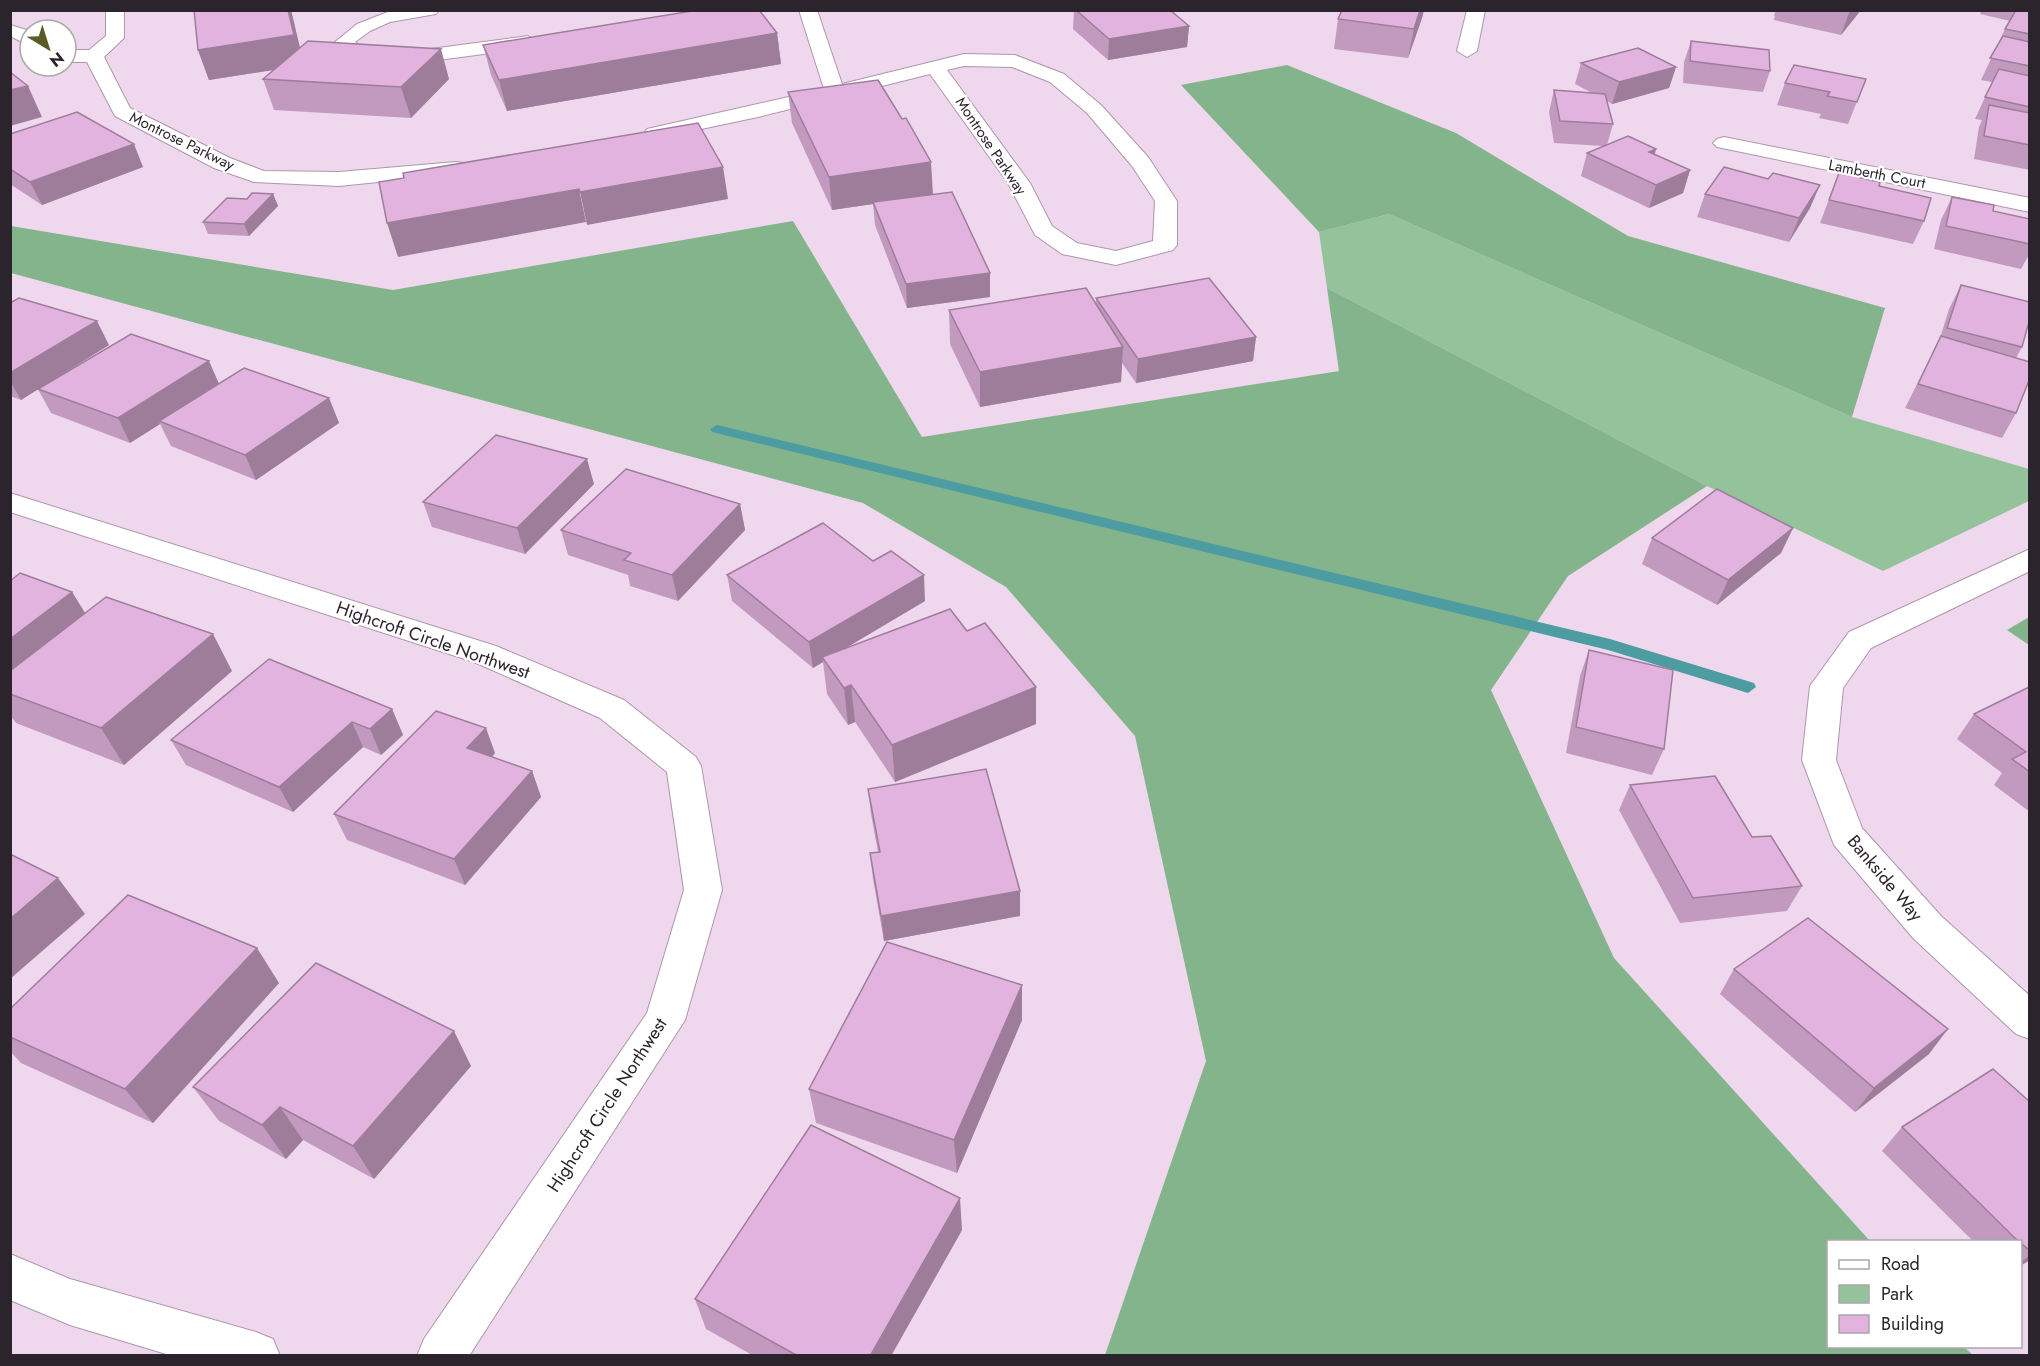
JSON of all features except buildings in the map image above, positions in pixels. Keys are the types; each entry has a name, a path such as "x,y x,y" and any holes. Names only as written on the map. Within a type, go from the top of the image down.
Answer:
{"street":[{"path":"78,56 94,56 115,38 115,10"},
{"path":"430,10 390,15 359,28 344,42 362,57 408,58 550,39"},
{"path":"808,10 835,92"},
{"path":"1467,51 1476,10"},
{"name":"Montrose Parkway","path":"94,56 122,112 222,163 262,177 339,179 473,166"},
{"name":"Montrose Parkway","path":"629,138 835,92 935,67 964,60 1015,62 1057,78 1094,109 1140,162 1166,201 1165,245 1116,258 1070,249 1043,230 1019,183 935,67"},
{"name":"Lamberth Court","path":"1724,143 2030,205"},
{"name":"Highcroft Circle Northwest","path":"10,502 485,654 612,709 684,766 703,890 665,1020 441,1356"},
{"name":"Bankside Way","path":"2030,559 1860,640 1827,686 1819,760 1847,835 1927,927 2030,1022"},
{"path":"10,1277 70,1302 256,1356"}],"green space":[{"path":"1287,65 1456,133 1628,236 1885,308 1852,417 1389,214 1319,232 1181,85"},
{"path":"1389,214 1852,417 2029,469 2029,501 1883,571 1707,486 1327,288 1319,232"},
{"path":"793,221 922,437 1339,371 1327,288 1707,486 1568,576 1491,690 1614,958 1869,1240 1827,1240 1827,1348 1965,1348 1973,1355 1105,1355 1206,1061 1135,736 1006,587 863,503 11,273 11,226 393,290"},
{"path":"2029,617 2029,645 2007,630"}],"waterway":[{"path":"717,429 1610,645 1748,687"}]}
